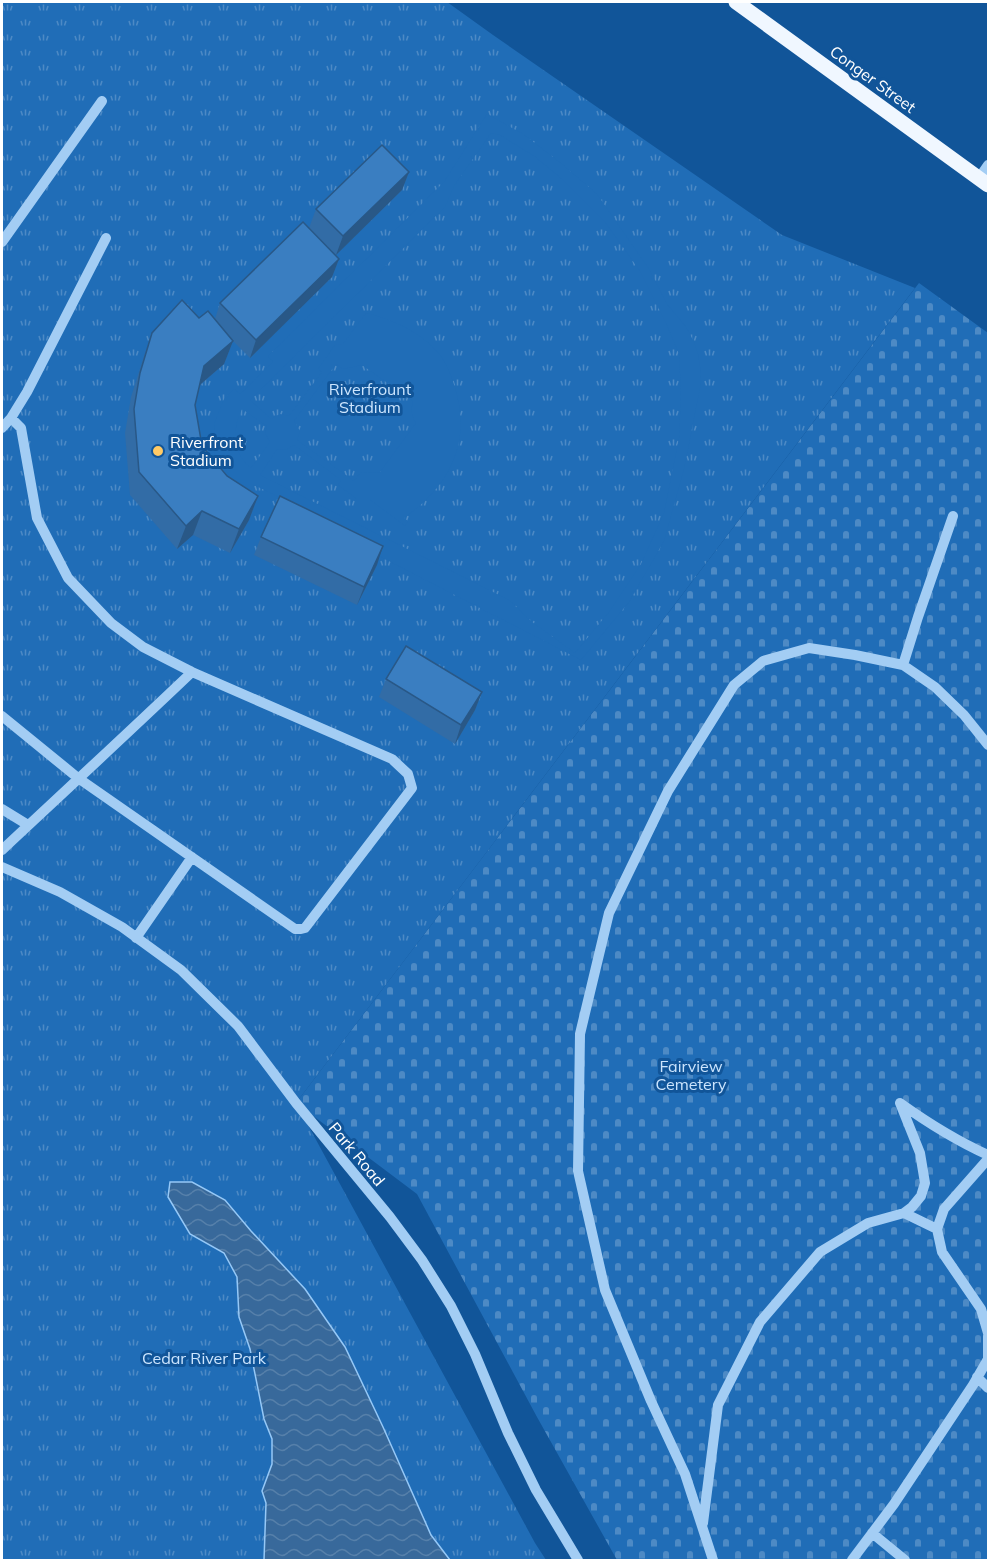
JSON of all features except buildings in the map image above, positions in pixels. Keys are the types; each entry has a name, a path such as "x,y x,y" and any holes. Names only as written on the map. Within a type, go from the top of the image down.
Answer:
{"main road":[{"name":"Conger Street","path":"736,2 984,182"}],"street":[{"path":"2,242 102,101"},
{"path":"984,182 988,165"},
{"path":"2,428 27,392 106,238"},
{"path":"2,717 78,778 295,928 305,928 412,788 408,774 392,759 192,672 143,647 111,623 68,578 38,518 21,428 11,418"},
{"path":"903,665 953,516"},
{"path":"713,1560 685,1474 651,1401 605,1290 578,1171 580,1034 609,913 668,791 734,685 763,661 809,648 903,665 935,687 964,715 988,745"},
{"path":"2,850 192,672"},
{"path":"2,809 28,825"},
{"path":"136,938 192,857"},
{"name":"Park Road","path":"2,867 60,892 122,927 181,970 238,1026 296,1103 390,1216 422,1260 451,1306 475,1354 508,1433 536,1490 578,1560"},
{"path":"702,1527 718,1405 760,1322 820,1252 868,1223 904,1213 921,1196 925,1183 920,1153 900,1103 929,1124 988,1157 944,1209 937,1229 942,1252 981,1309 988,1335 988,1359 894,1504 852,1560"},
{"path":"904,1213 937,1229"},
{"path":"978,1377 988,1388"},
{"path":"872,1533 905,1560"}],"green space":[{"name":"Riverfrount Stadium","path":"2,2 447,2 782,235 915,288 296,1103 546,1560 2,1560"},
{"name":"Riverfront Stadium","path":"487,114 523,134 597,194 649,269 667,304 686,327 698,354 701,373 700,388 684,469 664,541 629,602 581,660 292,511 295,505 254,485 251,490 232,479 215,455 214,424 224,399 234,389 240,394 273,362 268,356 444,182","holes":["491,133 500,135 534,156 562,179 605,222 640,271 679,354 681,393 679,438 664,513 641,564 609,612 575,653 532,622 509,600 260,475 277,449 286,450 294,445 341,480 338,485 357,499 369,499 405,526 408,521 404,518 433,492 444,477 453,462 461,427 460,408 455,388 445,363 433,347 416,333 397,323 366,313 343,344 335,345 318,369 322,372 289,416 280,414 271,419 250,400 445,207 454,186","336,364 343,369 362,365 413,401 412,413 416,423 380,472 360,473 354,481 297,440 300,431 294,421","242,409 267,426 265,433 270,442 251,468 237,448 235,433"]},
{"name":"Fairview Cemetery","path":"919,283 988,333 988,1560 617,1560 417,1194 296,1103"}],"water":[{"path":"170,1182 192,1182 225,1200 305,1289 345,1347 431,1535 450,1560 264,1560 266,1503 262,1491 272,1464 272,1439 264,1419 250,1349 239,1317 237,1277 224,1253 190,1234 168,1197"}],"place":[{"name":"Riverfront Stadium","path":"158,451"}],"park label":[{"name":"Cedar River Park","path":"204,1358"}]}
